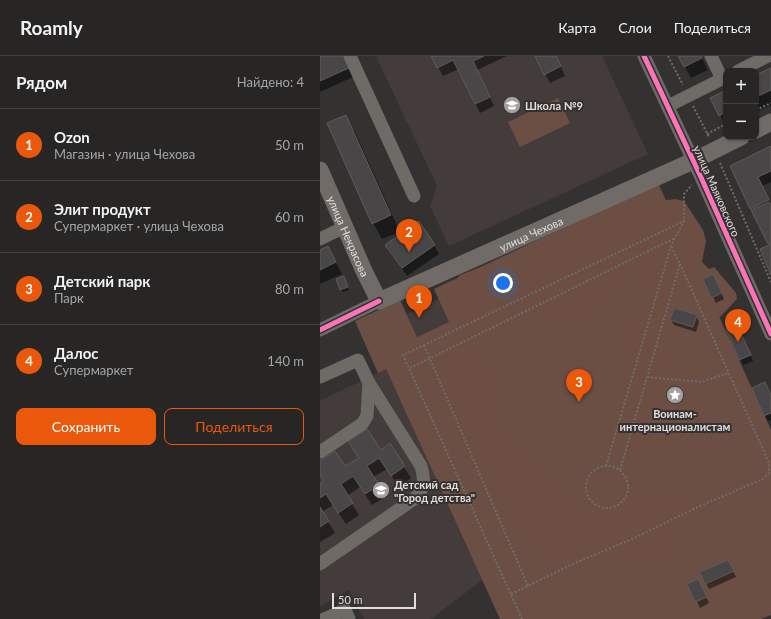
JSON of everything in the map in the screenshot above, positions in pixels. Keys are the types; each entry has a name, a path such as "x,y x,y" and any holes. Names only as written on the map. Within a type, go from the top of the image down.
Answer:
{"main road":[{"path":"759,128 771,122"},
{"name":"улица Чехова","path":"379,301 693,161 735,140"},
{"name":"улица Некрасова","path":"320,170 379,301"}],"street":[{"path":"350,56 414,196"},
{"name":"улица Маяковского","path":"644,56 771,334"},
{"path":"711,56 723,76"},
{"path":"744,68 768,56"},
{"path":"668,106 723,78"},
{"path":"320,239 345,227"},
{"name":"улица Чехова","path":"320,330 379,301"},
{"path":"320,377 358,360 369,383 421,466 423,474 423,489 414,500 320,565"},
{"path":"320,452 362,424 367,416 369,383"},
{"path":"324,619 345,610 349,619"}],"path":[{"path":"759,109 771,103"},
{"path":"707,134 723,126"},
{"path":"720,163 771,282"},
{"path":"606,466 671,246 684,221 684,194"},
{"path":"522,619 403,355 684,221"},
{"path":"409,368 676,238"},
{"path":"511,594 573,564 767,476 770,469 769,463 671,246"},
{"path":"620,470 680,264"},
{"path":"424,345 528,586"},
{"path":"647,377 701,382 729,373"},
{"path":"606,466 620,470 628,482 626,496 622,501 616,506 610,508 603,507 592,501 587,489 587,482 594,471 600,467 606,466"}],"shaded area":[{"name":"Школа №9","path":"376,56 602,56 648,154 449,246 430,206 437,186"},
{"path":"558,98 570,123 520,147 508,122"},
{"path":"658,183 771,430 771,615 761,619 500,619 386,369 378,373 355,321 400,300 417,337 449,322 434,289"},
{"path":"675,199 684,201 703,230 706,241 702,262 709,269 714,267 736,293 737,299 720,317 689,303 674,308 676,334 674,366 702,368 690,379 684,403 712,400 697,422 660,455 638,457 609,435 616,401 622,339 639,302 643,273 622,282 610,303 597,321 545,321 519,301 517,277 526,254 533,249 568,237 588,223 630,205"},
{"path":"491,263 507,289 511,319 507,332 488,337 453,318 446,292 460,275"},
{"path":"439,299 449,322 417,337 407,314"},
{"path":"451,347 471,348 496,378 503,415 518,443 541,468 561,485 598,489 640,485 668,486 700,506 684,523 685,549 661,565 615,566 573,564 549,558 512,527 479,471 434,366"},
{"name":"Детский сад \"Город детства\"","path":"386,369 482,580 431,619 364,619 349,590 320,606 320,401"}],"building":[{"path":"321,56 345,56 351,67 320,81"},
{"path":"431,56 484,56 473,61 490,97 475,104 453,60 437,68"},
{"path":"535,56 556,56 561,66 544,75"},
{"path":"678,56 701,56 702,58 684,67"},
{"path":"771,68 771,90 759,96 759,74"},
{"path":"723,92 723,114 719,116 710,98"},
{"path":"346,115 391,215 372,224 327,123"},
{"path":"771,146 771,171 758,177 769,200 750,209 730,166"},
{"path":"769,202 771,205 771,243 768,244 751,210"},
{"path":"419,221 435,245 402,268 385,245"},
{"path":"771,244 771,275 760,249"},
{"path":"328,246 336,262 320,270 320,250"},
{"path":"713,274 722,293 711,298 703,279"},
{"path":"344,276 348,287 340,290 336,279"},
{"path":"674,308 697,315 693,327 670,320"},
{"path":"737,325 751,355 739,360 726,329"},
{"path":"765,382 771,395 771,413 764,416 752,388"},
{"path":"367,429 381,450 390,443 405,466 391,476 379,458 367,466 379,485 365,494 353,476 341,484 353,503 338,513 326,494 320,498 320,484 324,481 320,475 320,461 335,451 345,466 359,458 348,441"},
{"path":"320,507 329,521 320,527"},
{"path":"728,560 734,571 705,584 700,572"},
{"path":"698,579 707,597 695,602 687,584"}],"cycle path":[{"path":"644,56 700,175 771,334"},
{"path":"320,330 379,301"}],"place":[{"name":"Школа №9","path":"512,105"},
{"name":"Элит продукт","path":"409,252"},
{"name":"Ozon","path":"419,318"},
{"name":"Далос","path":"738,342"},
{"name":"Воинам- интернационалистам","path":"675,395"},
{"name":"Детский парк","path":"579,402"},
{"name":"Детский сад \"Город детства\"","path":"381,490"}]}
